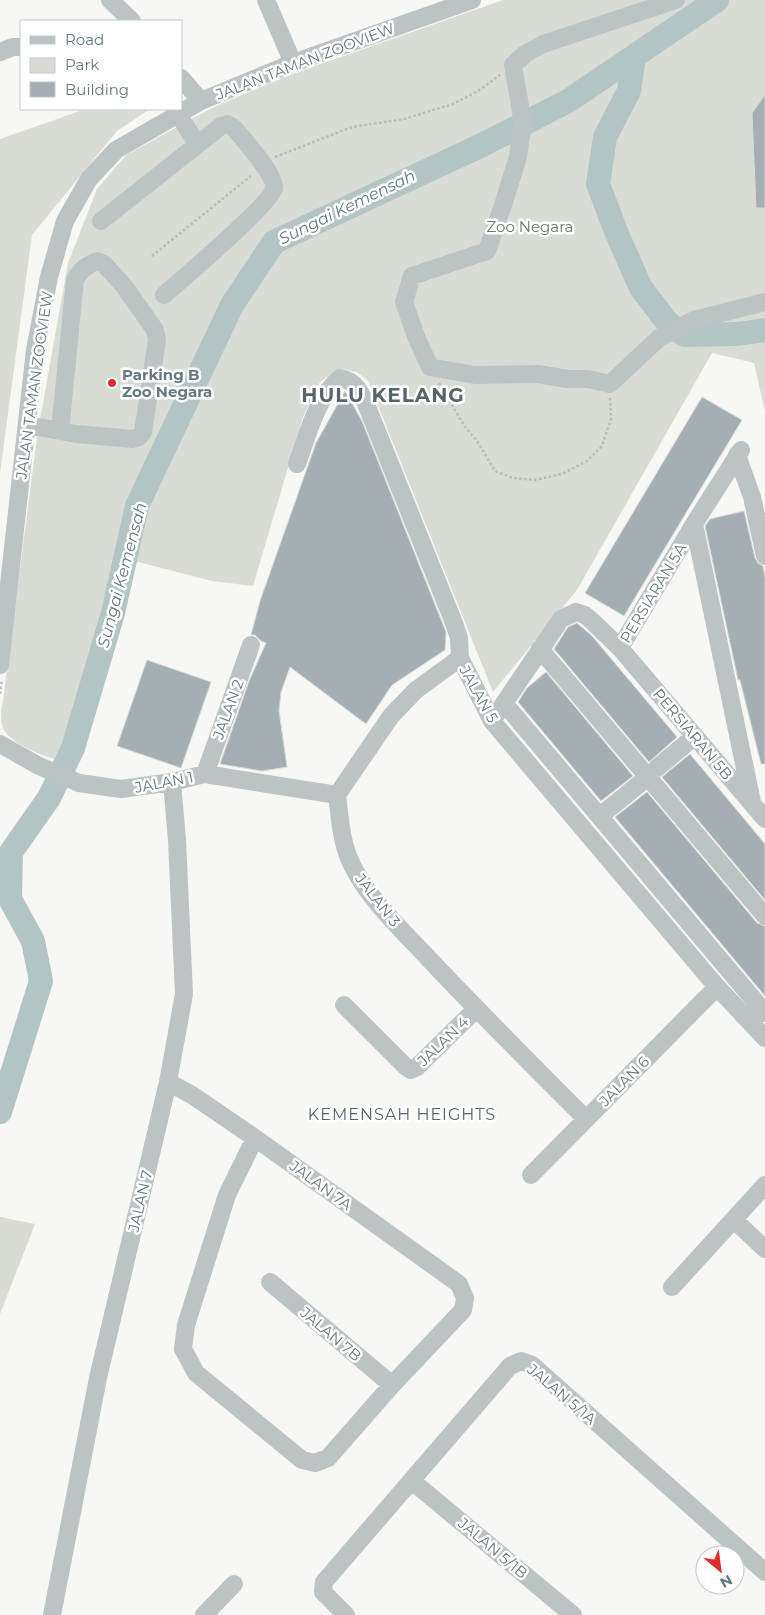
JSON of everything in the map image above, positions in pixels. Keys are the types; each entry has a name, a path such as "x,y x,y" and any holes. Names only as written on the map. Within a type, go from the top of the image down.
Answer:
{"street":[{"path":"110,0 131,20"},
{"path":"266,0 293,63"},
{"name":"JALAN TAMAN ZOOVIEW","path":"1,670 27,425 36,350 48,277 65,221 89,179 116,150 201,101 293,63 472,0"},
{"path":"676,0 543,44 525,54 512,65 523,122 518,157 487,251 412,276 404,302 416,338 430,367 475,375 538,374 610,384 659,338 694,320 765,302"},
{"path":"0,52 13,47 20,47"},
{"path":"182,79 201,101"},
{"path":"178,114 197,144"},
{"path":"101,221 221,126 227,124 234,128 272,178 274,188 269,198 164,295"},
{"path":"27,425 77,434 132,439 139,437 143,432 157,340 155,330 124,286 104,264 97,261 87,265 80,271 75,280 60,430"},
{"name":"JALAN 5","path":"297,464 321,402 333,384 340,378 349,380 358,388 364,399 454,624 459,638 460,658 492,721 717,987 765,1038"},
{"name":"PERSIARAN 5A","path":"492,721 561,619 576,612 585,615 620,648 739,452 752,497 765,556"},
{"name":"PERSIARAN 5A","path":"694,524 753,804"},
{"name":"JALAN 2","path":"205,774 251,645"},
{"name":"PERSIARAN 5B","path":"620,648 765,819"},
{"path":"540,649 652,772 765,916"},
{"path":"337,795 391,716 416,690 460,658"},
{"name":"JALAN 5","path":"504,703 765,1013"},
{"path":"600,816 696,736"},
{"name":"JALAN 1","path":"0,744 39,766 80,782 121,789 172,782 205,774 337,795"},
{"name":"JALAN 7","path":"52,1615 98,1378 168,1082 184,994 178,840 172,782"},
{"name":"JALAN 3","path":"337,795 343,842 352,865 366,888 387,914 476,1009 586,1119"},
{"name":"JALAN 6","path":"531,1175 717,987"},
{"name":"JALAN 4","path":"344,1005 411,1070 417,1067 476,1009"},
{"name":"JALAN 7A","path":"168,1082 192,1095 255,1138 459,1284 465,1298 463,1310 392,1385"},
{"path":"255,1138 227,1195 186,1325 184,1348 196,1372 302,1460 315,1463 328,1458 392,1385"},
{"path":"672,1287 765,1185"},
{"path":"734,1220 765,1249"},
{"name":"JALAN 7B","path":"270,1282 392,1385"},
{"name":"JALAN 5/1A","path":"346,1615 323,1592 324,1582 510,1366 521,1361 532,1365 765,1572"},
{"name":"JALAN 5/1B","path":"412,1481 573,1615"},
{"path":"204,1615 234,1584"}],"path":[{"path":"152,256 253,174 261,162 352,127 404,119 453,104 478,91 512,65"},
{"path":"430,367 465,427 496,471 513,478 535,480 562,474 588,461 602,446 612,420 610,384"},
{"path":"0,694 1,670"}],"green space":[{"name":"Zoo Negara","path":"503,0 765,0 765,411 754,363 712,353 577,590 493,692 368,381 357,372 342,369 320,382 303,417 253,586 212,581 119,557 92,694 70,765 33,751 15,741 3,728 1,711 37,437 68,263 97,189 126,155 212,108 281,78"},
{"path":"148,110 117,131 32,235 0,473 0,139 80,111"},
{"path":"0,1217 35,1224 0,1314"}],"building":[{"path":"765,95 765,208 756,208 752,113"},
{"path":"345,391 362,421 444,627 446,633 445,650 392,685 366,724 290,667 281,692 279,711 287,767 262,771 220,764 249,681 266,643 255,635 251,635 260,601 316,443"},
{"path":"702,397 742,420 624,616 585,593"},
{"path":"744,511 755,558 763,566 765,577 765,764 761,764 740,680 738,680 705,526 710,519"},
{"path":"577,623 592,636 677,737 649,762 554,649 568,627"},
{"path":"147,660 211,682 181,768 117,746"},
{"path":"546,672 633,776 601,801 518,702 527,688"},
{"path":"690,754 765,844 765,900 662,777"},
{"path":"647,792 757,923 765,926 765,996 615,817"}],"waterway":[{"name":"Sungai Kemensah","path":"0,1112 41,981 33,941 10,899 11,852 49,798 73,748 113,613 137,506 232,305 274,242 480,146 568,101 717,0"},
{"path":"634,56 629,91 605,137 598,184 617,234 641,288 667,322 684,335 738,334 765,330"}],"place":[{"name":"Parking B Zoo Negara","path":"112,383"}],"district":[{"name":"HULU KELANG","path":"383,395"},
{"name":"KEMENSAH HEIGHTS","path":"402,1114"}]}
